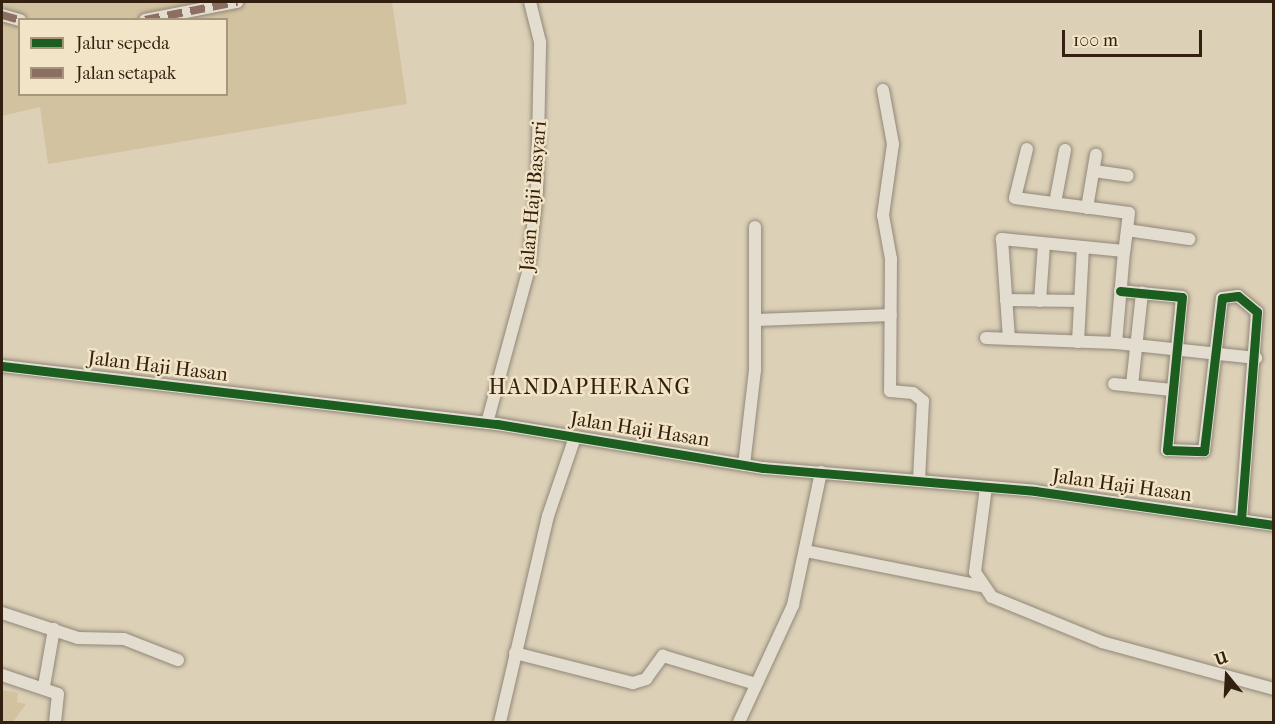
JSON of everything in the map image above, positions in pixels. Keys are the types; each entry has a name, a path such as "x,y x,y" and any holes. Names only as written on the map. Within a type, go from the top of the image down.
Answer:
{"street":[{"path":"155,18 237,2"},
{"name":"Jalan Haji Basyari","path":"487,423 528,272 537,190 540,42 530,2"},
{"path":"2,15 18,19"},
{"path":"883,90 893,144 883,216 891,259 890,391 912,393 923,401 919,480"},
{"path":"1027,149 1015,198 1129,213 1116,343"},
{"path":"1055,203 1065,150"},
{"path":"1087,208 1096,155"},
{"path":"1094,171 1128,176"},
{"path":"744,465 756,320 755,227"},
{"path":"1127,230 1189,239"},
{"path":"1010,339 998,244 1006,237 1044,244 1124,251"},
{"path":"1040,301 1044,244"},
{"path":"1078,342 1083,248"},
{"path":"1120,291 1182,297 1164,446 1204,451 1216,354 1219,303 1226,295 1238,296 1257,312 1256,358 1241,520"},
{"path":"1132,385 1142,293"},
{"path":"1006,300 1080,301"},
{"path":"756,320 891,315"},
{"path":"986,338 1116,343 1256,358"},
{"name":"Jalan Haji Hasan","path":"2,366 487,423 744,465 986,486 1274,525"},
{"path":"1114,384 1172,390"},
{"path":"500,723 548,516 575,437"},
{"path":"739,723 793,605 821,472"},
{"path":"981,586 975,572 986,486"},
{"path":"806,551 981,586 1021,612 1102,642 1274,689"},
{"path":"2,613 78,638 124,639 178,660"},
{"path":"44,686 54,629"},
{"path":"515,653 633,683 646,679 663,656 756,684"},
{"path":"2,675 44,686 59,696 55,723"}],"shaded area":[{"path":"2,2 392,2 407,104 48,164 40,107 2,116"},
{"path":"2,690 18,693 17,702 26,704 13,722 2,722"}],"marked path":[{"path":"155,18 237,2"},
{"path":"2,15 18,19"}],"cycle path":[{"path":"1120,291 1182,297 1167,450 1204,451 1222,298 1238,296 1257,312 1241,520"},
{"path":"2,366 497,424 763,468 1035,491 1274,525"}],"district":[{"name":"HANDAPHERANG","path":"590,388"}]}
